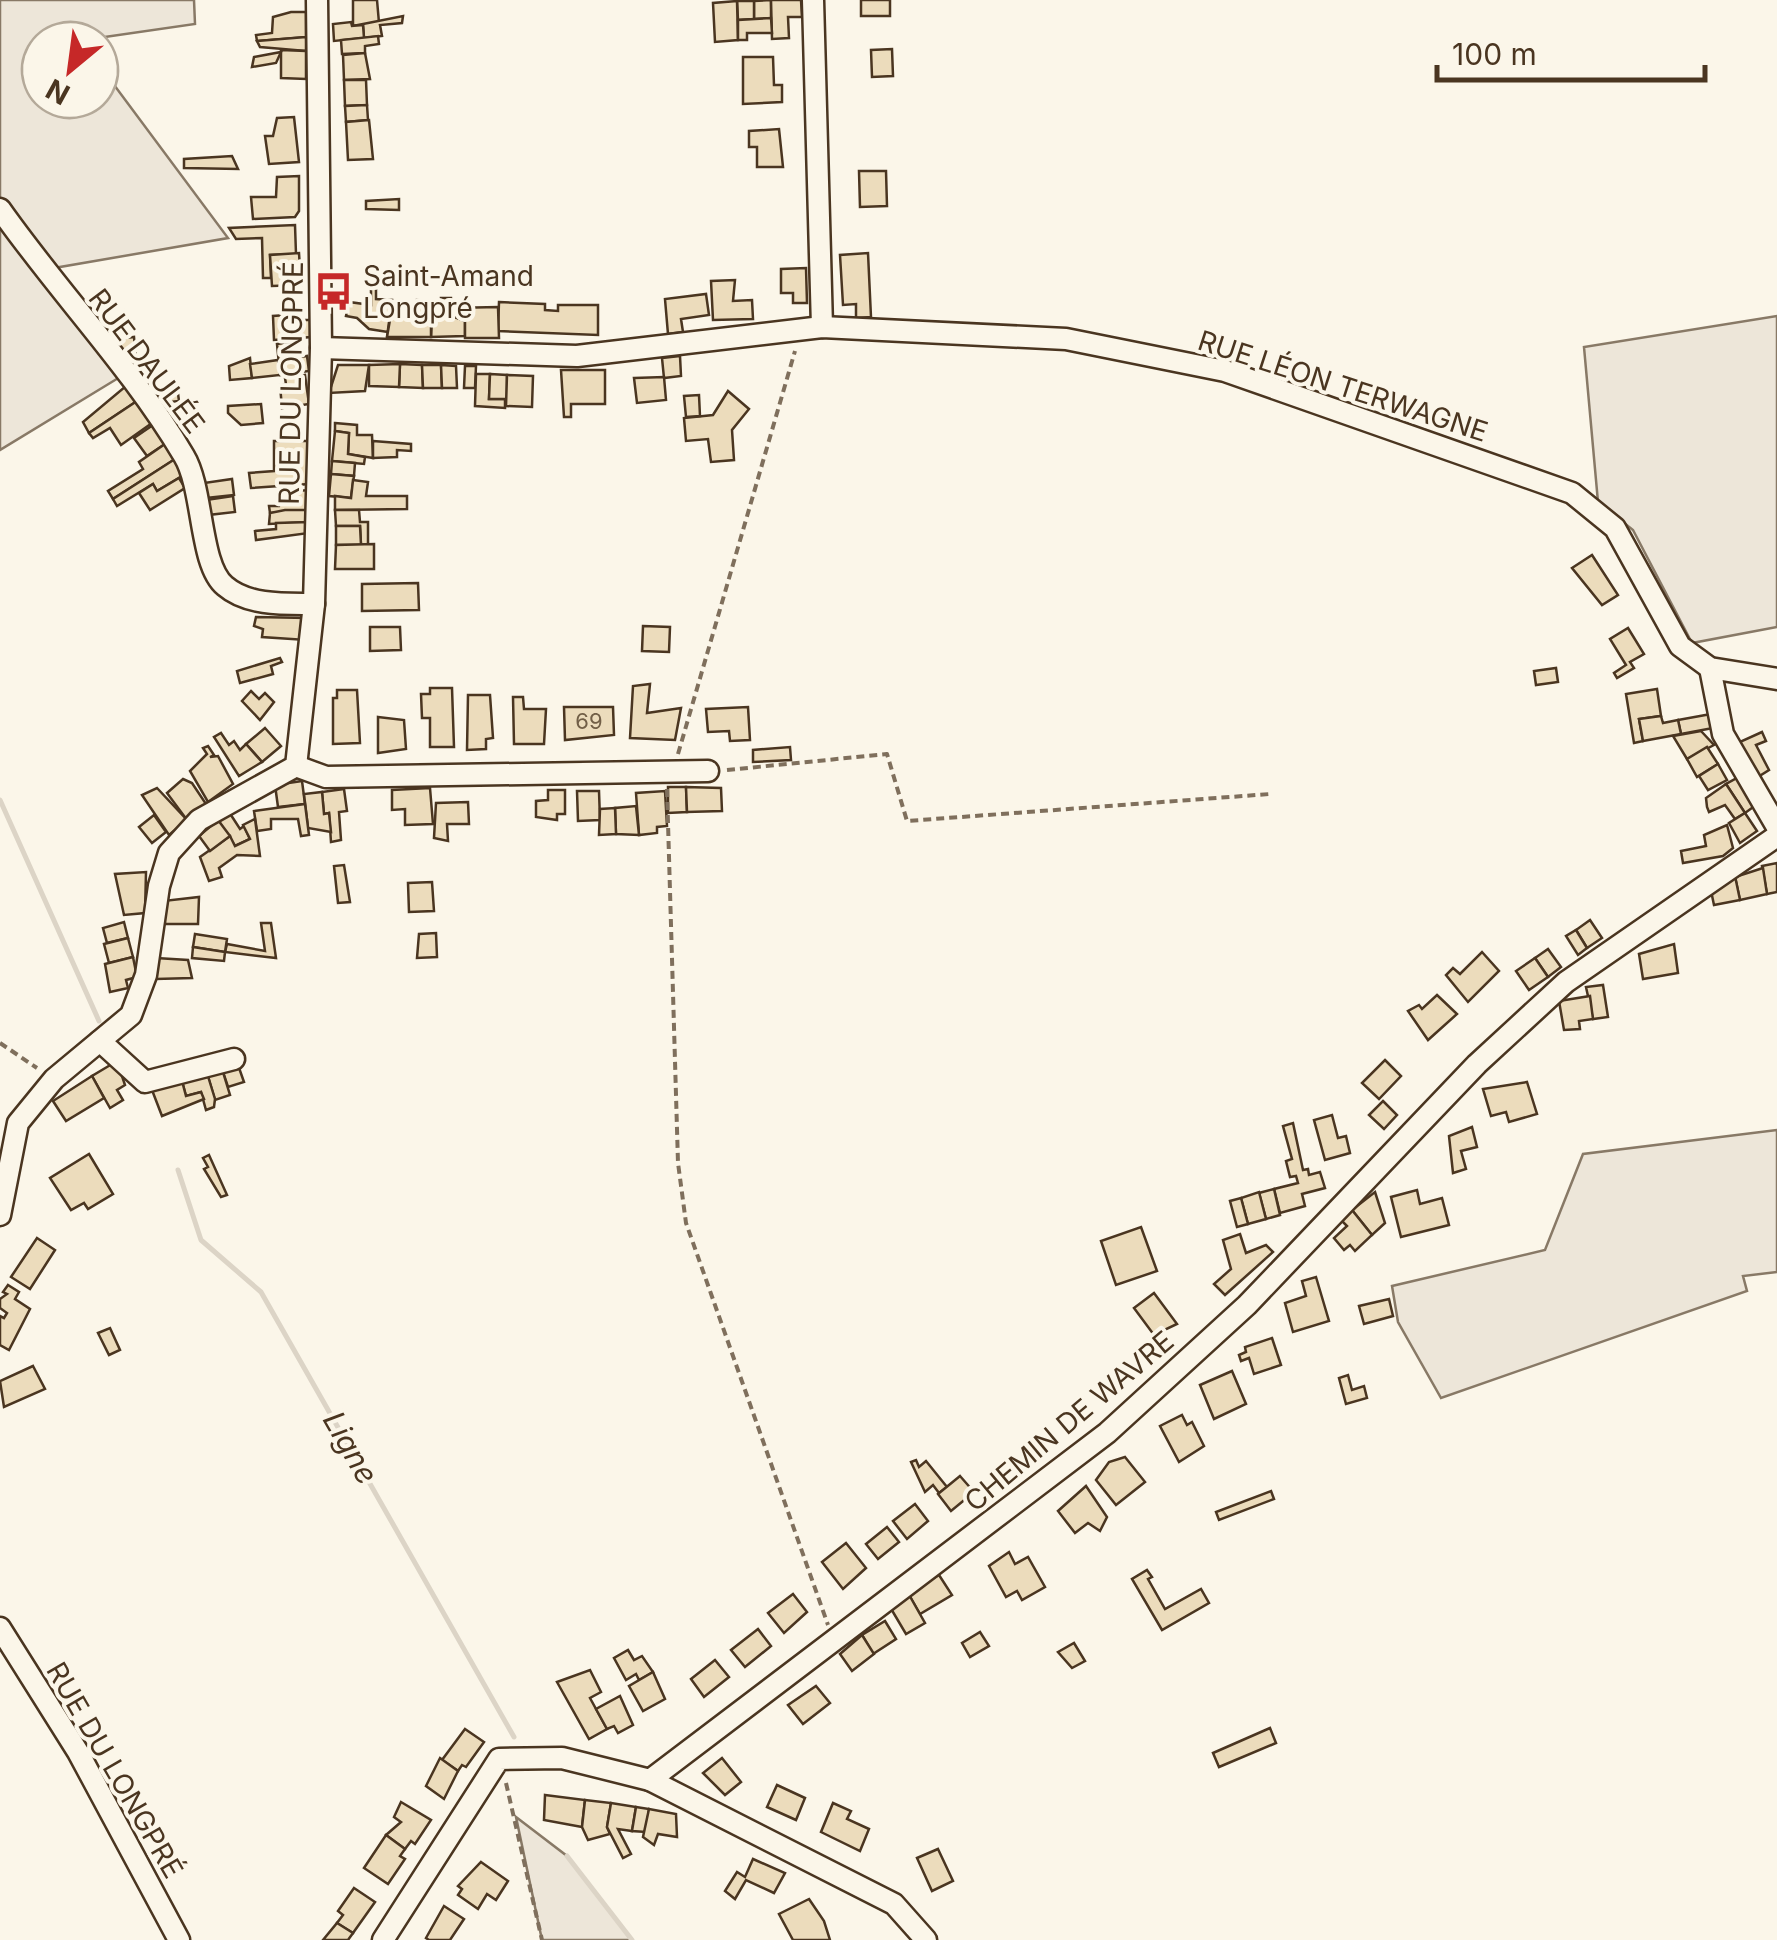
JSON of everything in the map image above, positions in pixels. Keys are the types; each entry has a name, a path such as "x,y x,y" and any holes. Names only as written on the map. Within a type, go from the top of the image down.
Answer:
{"street":[{"name":"RUE DU LONGPRÉ","path":"296,766 314,604 321,348 317,0"},
{"path":"813,0 822,327"},
{"name":"RUE DAULÉE","path":"0,209 187,460 204,515 211,565 224,586 275,604 314,604"},
{"name":"RUE LÉON TERWAGNE","path":"321,348 577,356 822,327 1066,339 1207,368 1572,493 1616,528 1680,646 1710,668"},
{"path":"1777,678 1710,668 1723,734 1777,827"},
{"path":"0,1215 18,1123 54,1080 132,1016 146,975 159,886 169,853 199,820 296,766 326,778 708,772"},
{"name":"CHEMIN DE WAVRE","path":"650,1780 1107,1433 1247,1305 1477,1064 1566,982 1777,836"},
{"path":"100,1041 145,1082 234,1060"},
{"name":"RUE DU LONGPRÉ","path":"0,1628 78,1752 179,1940"},
{"path":"383,1940 499,1759 562,1758 650,1780 894,1904 926,1940"}],"path":[{"path":"801,332 669,774 678,1163 686,1223 834,1642"},
{"path":"708,772 887,754 906,821 1270,794"},
{"path":"0,1043 54,1080"},
{"path":"499,1759 542,1940"}],"shaded area":[{"path":"0,0 194,0 195,24 120,35 120,20 20,20 20,120 120,120 120,93 228,238 37,271 120,377 0,450"},
{"path":"1777,316 1777,627 1692,643 1633,530 1598,502 1584,347"},
{"path":"1777,1130 1777,1272 1743,1276 1747,1291 1441,1398 1398,1322 1392,1286 1545,1250 1583,1154"},
{"path":"516,1817 567,1856 632,1940 542,1940"}],"building":[{"path":"353,0 377,0 379,23 353,26"},
{"path":"771,0 771,18 754,19 754,1"},
{"path":"771,0 801,0 802,17 788,17 789,38 772,39"},
{"path":"861,0 890,0 890,16 861,16"},
{"path":"737,1 754,1 754,19 738,20"},
{"path":"737,1 738,40 715,42 713,3"},
{"path":"306,12 306,37 257,41 256,35 272,33 273,17"},
{"path":"403,16 402,23 380,25 382,36 364,38 363,25 353,26"},
{"path":"771,18 772,33 747,33 747,40 738,40 738,20"},
{"path":"351,22 352,26 363,25 364,38 334,41 333,24"},
{"path":"378,36 379,44 365,46 365,53 342,54 341,40"},
{"path":"306,37 306,51 260,47 257,41"},
{"path":"892,49 893,76 872,77 871,50"},
{"path":"281,50 306,51 306,79 281,78"},
{"path":"281,52 276,63 252,67 254,57"},
{"path":"365,53 370,79 344,80 343,55"},
{"path":"743,57 773,57 774,85 782,85 782,102 743,104"},
{"path":"344,80 366,80 367,105 345,106"},
{"path":"367,105 368,120 346,122 345,106"},
{"path":"294,117 299,162 269,164 265,136 273,136 277,118"},
{"path":"369,120 373,159 348,160 346,122"},
{"path":"779,129 783,167 757,167 757,147 749,147 749,131"},
{"path":"232,156 238,169 184,168 184,159"},
{"path":"859,171 886,171 887,206 860,207"},
{"path":"299,176 299,211 295,217 253,219 251,197 276,197 277,177"},
{"path":"399,199 399,210 366,209 366,201"},
{"path":"295,225 296,254 270,255 271,278 263,278 262,238 236,239 229,228"},
{"path":"299,253 301,285 272,286 270,255"},
{"path":"868,253 871,317 856,318 856,304 843,305 840,255"},
{"path":"806,268 807,303 793,303 793,293 781,293 781,269"},
{"path":"735,280 733,301 752,300 753,319 713,320 711,281"},
{"path":"371,282 376,282 376,299 392,300 388,332 369,329 357,318 346,316 349,302 371,305"},
{"path":"706,294 709,315 681,319 683,332 668,334 665,299"},
{"path":"441,298 451,298 452,316 465,321 465,336 431,337 432,318 442,316"},
{"path":"417,300 431,301 431,337 387,337 391,314 417,316"},
{"path":"499,302 545,304 545,310 558,311 558,305 598,305 598,335 498,331"},
{"path":"498,307 499,338 465,338 465,321 452,316 452,308"},
{"path":"286,315 286,320 311,320 311,337 274,340 273,316"},
{"path":"134,337 136,360 120,362 117,339"},
{"path":"291,342 293,358 307,356 309,371 280,375 277,344"},
{"path":"680,356 681,376 664,378 662,358"},
{"path":"250,358 252,378 230,380 229,366"},
{"path":"278,360 280,375 252,378 250,364"},
{"path":"400,364 422,365 423,388 399,387"},
{"path":"400,364 399,387 369,386 369,365"},
{"path":"338,365 369,365 365,391 329,393"},
{"path":"422,365 441,365 442,388 423,388"},
{"path":"441,365 456,366 457,388 442,388"},
{"path":"465,366 476,366 475,388 464,388"},
{"path":"561,370 605,370 605,404 571,404 571,417 564,417"},
{"path":"476,374 490,374 489,399 505,399 505,408 475,406"},
{"path":"490,374 507,375 507,399 489,399"},
{"path":"305,375 309,404 282,408 280,385 286,384 285,378"},
{"path":"507,375 533,376 532,407 506,406"},
{"path":"664,377 666,400 637,403 634,378"},
{"path":"126,386 137,401 89,433 83,422"},
{"path":"177,386 179,401 161,403 149,390"},
{"path":"728,391 749,409 732,430 734,460 711,462 708,439 686,441 684,418 713,415"},
{"path":"699,395 700,416 686,417 684,396"},
{"path":"196,400 199,418 181,420 179,403"},
{"path":"137,401 152,423 121,445 110,428 93,438 89,433"},
{"path":"261,404 263,423 241,425 228,413 228,406"},
{"path":"335,423 357,425 357,435 372,435 373,458 348,454 349,433 335,431"},
{"path":"153,425 165,444 147,456 134,438"},
{"path":"335,431 349,433 348,454 365,457 364,464 332,461"},
{"path":"274,441 309,441 309,484 251,488 249,473 274,471"},
{"path":"373,441 411,444 411,451 397,450 397,457 373,458"},
{"path":"165,444 175,459 113,499 108,491 143,469 139,462"},
{"path":"175,459 182,476 157,491 153,484 117,506 113,499"},
{"path":"332,461 355,463 354,476 331,474"},
{"path":"331,474 354,476 351,498 329,496"},
{"path":"179,478 185,488 150,510 139,493 153,484 157,491"},
{"path":"232,479 234,495 206,498 204,483"},
{"path":"353,480 368,482 366,496 407,496 407,509 335,510 335,496 351,498"},
{"path":"309,490 310,510 270,513 269,506 279,506 285,492"},
{"path":"233,496 235,512 208,515 206,500"},
{"path":"310,510 310,522 269,524 270,513"},
{"path":"335,510 359,510 360,522 368,522 368,544 361,545 360,526 336,526"},
{"path":"310,522 309,533 256,540 255,531 276,529 276,523"},
{"path":"336,526 360,526 361,545 336,545"},
{"path":"374,544 374,569 335,569 336,545"},
{"path":"1592,555 1618,595 1602,605 1572,568"},
{"path":"418,583 419,610 362,611 362,584"},
{"path":"256,617 308,618 306,640 262,637 263,629 254,626"},
{"path":"643,626 670,627 669,652 642,651"},
{"path":"370,627 400,627 401,650 370,651"},
{"path":"1628,628 1644,654 1630,662 1634,668 1617,678 1614,673 1626,665 1610,639"},
{"path":"280,658 282,662 271,666 273,674 240,683 237,671"},
{"path":"1556,668 1558,682 1536,685 1534,671"},
{"path":"650,684 647,713 681,708 675,740 630,738 633,686"},
{"path":"430,688 452,688 454,747 430,747 430,718 422,718 421,694 430,694"},
{"path":"1657,689 1661,716 1639,719 1643,741 1634,743 1626,694"},
{"path":"337,690 357,690 360,743 333,744 333,698 337,698"},
{"path":"251,691 259,699 265,693 274,702 260,720 242,701"},
{"path":"468,695 490,695 493,738 486,739 486,749 467,750"},
{"path":"513,697 523,697 524,709 546,709 544,744 514,744"},
{"path":"564,707 613,707 614,735 565,740"},
{"path":"748,707 750,740 730,741 729,731 708,732 706,709"},
{"path":"1711,714 1713,728 1681,734 1678,720"},
{"path":"1661,716 1663,723 1678,720 1681,734 1643,741 1639,719"},
{"path":"378,717 404,720 406,749 378,753"},
{"path":"265,728 281,746 262,762 246,744"},
{"path":"1701,731 1714,745 1687,759 1673,736"},
{"path":"1762,732 1766,741 1756,745 1769,770 1750,782 1733,745"},
{"path":"221,733 229,745 234,741 240,750 246,744 262,762 239,776 214,737"},
{"path":"208,746 214,755 210,757 218,756 233,784 208,802 190,771 207,754 203,748"},
{"path":"790,747 791,760 753,762 753,750"},
{"path":"1707,747 1718,764 1697,777 1687,759"},
{"path":"1718,764 1727,780 1708,790 1699,776"},
{"path":"1737,778 1756,805 1745,813 1726,784"},
{"path":"183,779 192,783 206,804 187,820 167,793"},
{"path":"302,781 305,804 278,807 275,785"},
{"path":"1726,784 1745,813 1735,819 1725,805 1709,812 1707,807 1706,798"},
{"path":"668,787 686,787 687,812 668,813"},
{"path":"686,787 721,788 722,811 687,812"},
{"path":"157,788 187,820 169,835 142,795"},
{"path":"430,788 433,824 405,825 405,809 392,810 392,790"},
{"path":"344,789 347,811 339,812 341,840 331,842 329,813 324,814 322,792"},
{"path":"548,790 565,790 565,814 557,814 557,820 536,817 536,801 548,800"},
{"path":"577,791 599,791 600,820 578,821"},
{"path":"665,791 667,826 657,827 657,833 639,835 636,793"},
{"path":"322,792 331,832 308,828 304,794"},
{"path":"468,802 469,824 447,824 448,841 434,838 436,803"},
{"path":"305,804 309,835 301,836 298,819 271,819 271,829 257,831 254,811"},
{"path":"636,806 639,835 616,834 615,808"},
{"path":"615,808 616,834 599,835 600,809"},
{"path":"229,812 240,829 244,826 250,839 235,846 218,820"},
{"path":"1745,813 1757,831 1740,843 1729,823"},
{"path":"154,815 166,832 152,843 139,827"},
{"path":"255,819 260,856 237,855 219,868 222,877 209,881 200,857 230,836 235,846 250,839 243,825"},
{"path":"218,820 230,836 210,851 199,836"},
{"path":"1727,825 1733,848 1723,856 1683,863 1681,851 1706,846 1704,835"},
{"path":"1777,863 1777,892 1767,894 1762,866"},
{"path":"344,865 350,902 338,903 334,866"},
{"path":"1763,868 1767,894 1740,900 1735,877"},
{"path":"146,872 145,913 124,915 115,874"},
{"path":"1735,876 1740,900 1714,905 1710,886"},
{"path":"432,882 434,911 409,912 408,883"},
{"path":"199,897 198,924 165,924 163,901"},
{"path":"1590,920 1602,938 1587,948 1576,930"},
{"path":"124,922 128,938 107,943 103,928"},
{"path":"261,923 271,923 276,958 225,952 227,944 265,951"},
{"path":"1576,930 1587,948 1578,955 1566,936"},
{"path":"436,933 437,957 417,958 419,934"},
{"path":"195,934 227,939 225,952 193,947"},
{"path":"128,938 133,957 109,963 104,944"},
{"path":"1674,944 1678,973 1643,979 1639,954"},
{"path":"193,947 225,952 224,961 192,958"},
{"path":"1548,949 1561,967 1548,977 1535,958"},
{"path":"1482,952 1499,971 1468,1002 1446,975 1453,968 1460,974"},
{"path":"133,957 137,977 126,980 128,988 110,992 105,964"},
{"path":"156,958 188,960 192,978 156,979"},
{"path":"1535,958 1548,977 1529,990 1516,971"},
{"path":"1603,985 1608,1017 1593,1019 1586,987"},
{"path":"1437,995 1457,1014 1428,1040 1408,1011 1419,1005 1422,1009"},
{"path":"1590,996 1593,1019 1579,1021 1580,1029 1564,1030 1559,1001"},
{"path":"1385,1060 1401,1076 1379,1099 1362,1083"},
{"path":"117,1061 125,1085 117,1090 123,1100 110,1108 92,1076"},
{"path":"238,1065 244,1082 228,1087 222,1069"},
{"path":"222,1069 230,1095 215,1100 207,1073"},
{"path":"207,1073 215,1099 214,1107 206,1110 201,1092 186,1096 182,1081"},
{"path":"92,1076 104,1098 66,1121 53,1101"},
{"path":"182,1081 186,1096 201,1092 204,1099 162,1116 152,1090"},
{"path":"1527,1082 1537,1114 1509,1122 1506,1112 1491,1116 1483,1089"},
{"path":"1383,1101 1397,1115 1384,1129 1369,1115"},
{"path":"1332,1115 1338,1138 1346,1136 1350,1153 1325,1160 1314,1120"},
{"path":"1293,1123 1303,1170 1308,1169 1309,1175 1320,1172 1325,1188 1302,1194 1305,1206 1280,1213 1274,1189 1298,1183 1296,1176 1290,1177 1286,1161 1292,1159 1283,1126"},
{"path":"1472,1127 1477,1147 1461,1151 1466,1169 1453,1173 1449,1136"},
{"path":"89,1154 113,1194 88,1209 84,1203 71,1210 50,1178"},
{"path":"209,1155 227,1195 221,1197 204,1169 208,1167 203,1158"},
{"path":"1274,1189 1280,1215 1266,1219 1259,1193"},
{"path":"1417,1190 1420,1204 1442,1198 1449,1225 1401,1237 1391,1197"},
{"path":"1259,1192 1266,1219 1248,1224 1241,1198"},
{"path":"1375,1192 1385,1223 1372,1235 1352,1210"},
{"path":"1241,1198 1248,1224 1237,1227 1230,1201"},
{"path":"1352,1210 1372,1235 1355,1251 1350,1245 1344,1250 1334,1238 1347,1226 1341,1220"},
{"path":"1141,1227 1157,1271 1116,1285 1101,1241"},
{"path":"1240,1234 1246,1253 1266,1245 1273,1252 1225,1295 1214,1284 1231,1269 1223,1240"},
{"path":"37,1238 55,1250 30,1289 11,1277"},
{"path":"1316,1277 1329,1321 1293,1332 1285,1303 1306,1296 1302,1281"},
{"path":"8,1285 19,1292 15,1299 30,1309 9,1350 0,1345 0,1316 4,1318 7,1313 0,1308 0,1299 7,1294 3,1292"},
{"path":"1154,1293 1177,1324 1154,1335 1134,1308"},
{"path":"1389,1299 1393,1316 1364,1324 1359,1306"},
{"path":"110,1328 120,1350 109,1355 98,1333"},
{"path":"1272,1338 1281,1365 1254,1374 1249,1358 1241,1361 1239,1355 1246,1352 1245,1347"},
{"path":"33,1366 45,1389 4,1407 0,1381"},
{"path":"1232,1371 1246,1404 1214,1419 1200,1385"},
{"path":"1348,1375 1352,1390 1364,1386 1367,1398 1346,1404 1339,1378"},
{"path":"1182,1415 1187,1425 1192,1422 1204,1446 1179,1462 1160,1426"},
{"path":"1125,1457 1145,1482 1116,1505 1096,1480 1109,1462"},
{"path":"916,1460 919,1467 926,1461 947,1487 939,1493 933,1485 925,1492 911,1462"},
{"path":"960,1476 974,1492 951,1511 938,1494"},
{"path":"1086,1486 1107,1517 1100,1531 1088,1523 1075,1533 1058,1511"},
{"path":"1271,1491 1274,1499 1219,1520 1216,1512"},
{"path":"915,1504 928,1521 907,1539 893,1521"},
{"path":"887,1527 899,1542 878,1559 866,1544"},
{"path":"846,1543 866,1568 843,1589 822,1562"},
{"path":"1009,1552 1015,1564 1028,1557 1045,1587 1022,1600 1017,1591 1006,1597 989,1566"},
{"path":"1147,1570 1165,1609 1201,1589 1209,1603 1162,1630 1132,1579"},
{"path":"939,1575 952,1595 920,1614 908,1593"},
{"path":"908,1593 925,1623 906,1634 890,1607"},
{"path":"793,1594 807,1612 784,1633 768,1613"},
{"path":"885,1621 896,1639 873,1654 862,1635"},
{"path":"758,1629 771,1646 745,1667 731,1650"},
{"path":"980,1632 989,1646 970,1657 962,1643"},
{"path":"862,1635 874,1654 852,1671 840,1654"},
{"path":"1074,1643 1085,1661 1072,1668 1058,1652"},
{"path":"628,1650 634,1660 642,1656 653,1672 639,1680 636,1674 626,1680 614,1658"},
{"path":"715,1660 729,1677 704,1697 691,1679"},
{"path":"590,1670 601,1692 590,1698 607,1729 589,1739 557,1682"},
{"path":"653,1672 665,1699 643,1711 629,1686"},
{"path":"816,1686 830,1703 803,1724 788,1705"},
{"path":"620,1696 633,1725 618,1733 614,1726 607,1729 596,1709"},
{"path":"1270,1728 1276,1743 1219,1767 1213,1753"},
{"path":"465,1729 484,1742 466,1767 462,1765 458,1771 442,1760"},
{"path":"440,1758 458,1771 444,1799 426,1786"},
{"path":"722,1758 741,1782 725,1795 703,1773"},
{"path":"777,1785 805,1798 796,1820 767,1807"},
{"path":"545,1795 585,1800 582,1827 544,1820"},
{"path":"585,1800 611,1803 607,1827 610,1834 588,1840 582,1827"},
{"path":"401,1802 431,1820 415,1844 411,1841 405,1849 386,1835 401,1822 394,1817"},
{"path":"611,1803 636,1807 632,1831 618,1829 631,1854 623,1858 607,1827"},
{"path":"833,1803 851,1811 847,1819 869,1829 860,1851 821,1832"},
{"path":"636,1807 649,1809 646,1832 632,1831"},
{"path":"649,1809 676,1814 677,1837 658,1834 654,1845 643,1837"},
{"path":"386,1835 405,1849 400,1856 405,1859 388,1884 364,1868"},
{"path":"938,1849 953,1881 932,1891 917,1858"},
{"path":"753,1859 785,1873 774,1893 746,1880 735,1899 725,1891 737,1872 745,1877"},
{"path":"481,1862 508,1881 496,1900 487,1894 478,1909 458,1895 462,1889 458,1886"},
{"path":"354,1888 375,1902 353,1933 337,1923 343,1915 338,1911"},
{"path":"809,1899 824,1921 830,1940 793,1940 779,1914"},
{"path":"444,1906 464,1919 450,1940 429,1940 426,1938"},
{"path":"337,1923 353,1933 348,1940 323,1940"}],"waterway":[{"name":"Ligne","path":"0,800 99,1021"},
{"name":"Ligne","path":"178,1170 201,1240 261,1292 514,1737"},
{"name":"Ligne","path":"567,1856 632,1940"}],"place":[{"name":"Saint-Amand Longpré","path":"333,292"}]}
